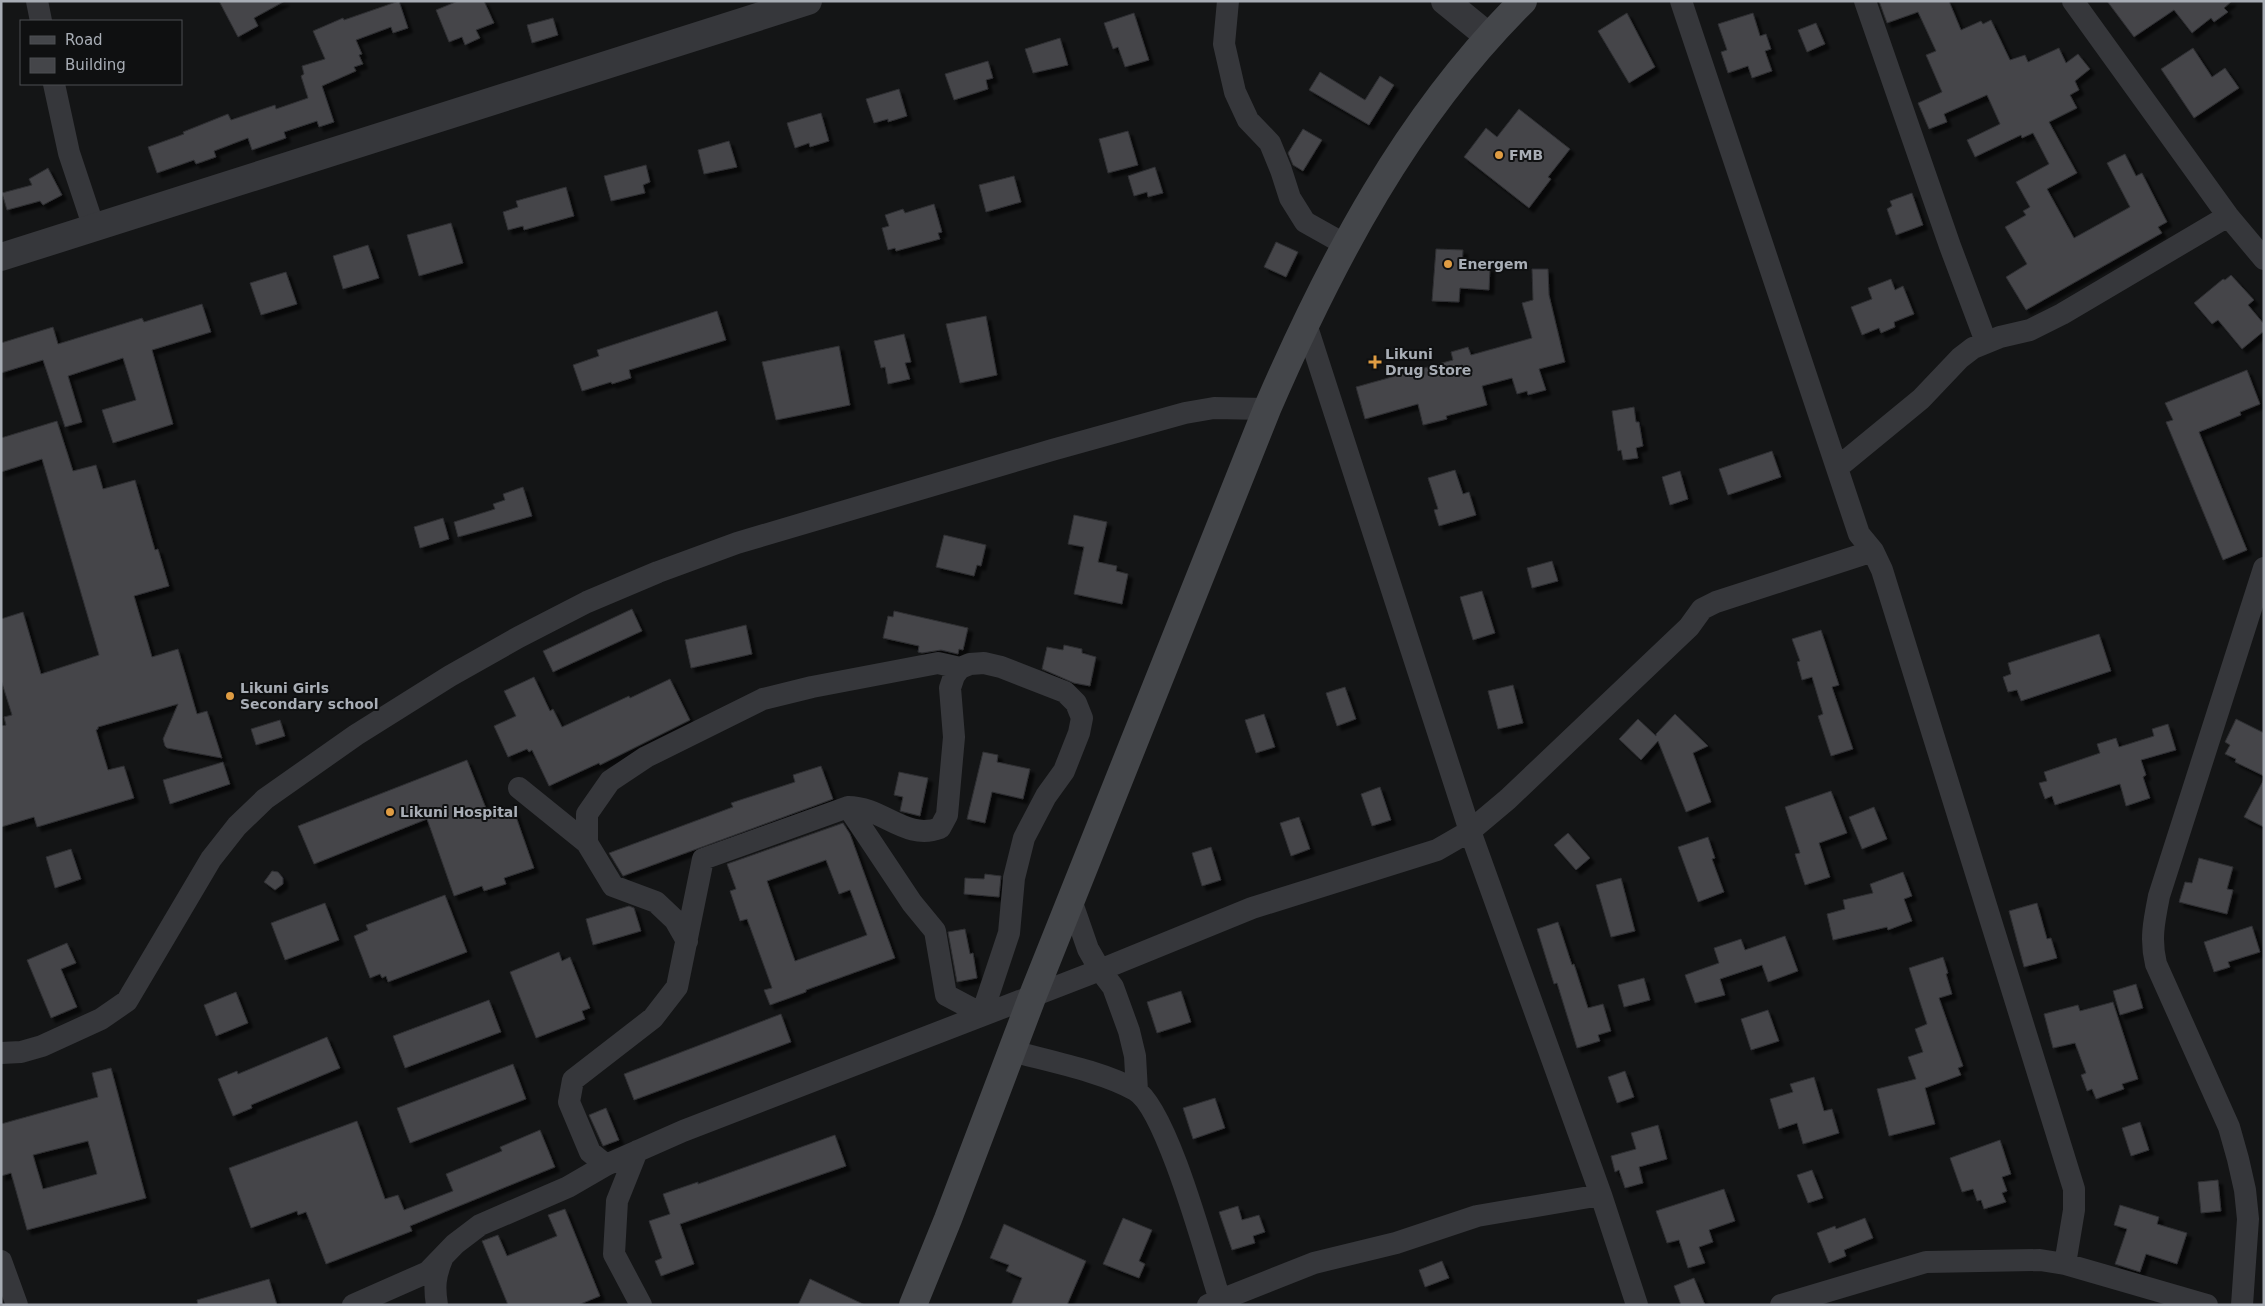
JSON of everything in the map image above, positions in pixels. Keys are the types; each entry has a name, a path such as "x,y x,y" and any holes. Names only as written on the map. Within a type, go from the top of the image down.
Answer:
{"main road":[{"path":"913,1305 948,1219 1033,995 1267,409 1305,321 1367,206 1433,104 1488,36 1523,1"}],"street":[{"path":"1,257 808,1"},
{"path":"1228,1 1224,44 1235,92 1248,120 1270,142 1290,198 1305,222 1346,245"},
{"path":"1445,1 1488,36"},
{"path":"1681,1 1859,534 1873,550 1882,570 2074,1189 2074,1210 2065,1264"},
{"path":"1866,1 1950,246 1986,342"},
{"path":"2073,1 2228,216 2264,259"},
{"path":"54,85 68,153 94,228"},
{"path":"1837,468 1921,399 1960,358 1986,342 2030,330 2062,314 2228,216"},
{"path":"1305,321 1470,831 1601,1195 1637,1305"},
{"path":"1,1053 21,1052 42,1046 100,1019 127,1001 211,859 237,826 265,799 356,735 450,676 562,616 658,572 737,543 1052,450 1185,413 1214,408 1267,409"},
{"path":"353,1305 428,1272 455,1244 480,1225 568,1187 606,1165 683,1130 1100,970 1252,908 1437,850 1470,831 1508,800 1689,627 1702,609 1716,602 1873,550"},
{"path":"2242,1305 2248,1219 2245,1190 2238,1160 2229,1127 2156,964 2152,947 2152,930 2159,896 2264,568"},
{"path":"606,1165 590,1152 569,1102 573,1080 653,1018 677,987 703,859 848,807 863,807 912,830 928,833 940,828 947,815 954,736 950,688 954,676 960,668 970,664 984,663 1001,667 1065,692 1076,703 1082,718 1079,733 1064,771 1046,796 1024,838 1014,878 1009,933 982,1014"},
{"path":"586,843 587,814 610,782 646,757 763,699 812,687 938,664 960,668"},
{"path":"520,788 586,843 613,886 656,902 675,920 687,941"},
{"path":"848,807 912,903 935,931 946,995 982,1014"},
{"path":"1071,900 1088,949 1100,970 1113,987 1129,1031 1135,1056 1137,1091"},
{"path":"1012,1051 1114,1080 1137,1091 1154,1110 1167,1136 1214,1302 1314,1264 1396,1242 1477,1216 1601,1195"},
{"path":"637,1151 617,1201 614,1254 640,1305"},
{"path":"437,1305 434,1288 436,1275 442,1259"},
{"path":"1781,1305 1926,1262 2040,1260 2065,1264 2207,1305"},
{"path":"1,1261 18,1305"}],"building":[{"path":"219,1 285,1 254,18 258,26 238,37"},
{"path":"399,1 408,28 393,33 391,27 356,40 362,54 359,55 363,64 354,67 356,71 322,86 334,122 319,127 317,121 284,132 286,138 252,150 248,138 214,151 216,157 196,164 194,160 157,173 148,147 184,134 183,132 228,114 231,120 275,105 276,109 308,98 301,76 304,74 302,66 325,59 313,31 343,18 344,20"},
{"path":"458,1 484,1 494,23 476,30 480,38 465,45 462,37 449,42 436,10"},
{"path":"1879,1 1949,1 1961,30 1981,21 1983,24 1991,20 2010,60 2025,55 2028,62 2059,48 2066,63 2078,54 2090,69 2075,81 2079,90 2070,95 2077,108 2049,122 2077,173 2047,189 2074,238 2130,207 2107,163 2125,154 2136,176 2142,173 2167,222 2158,227 2162,233 2026,310 2006,277 2027,264 2005,227 2026,215 2023,211 2030,207 2016,182 2049,164 2033,133 2022,138 2021,135 1975,157 1967,140 2000,124 1987,95 1944,114 1947,122 1929,129 1918,103 1942,92 1926,55 1936,51 1918,12 1887,23"},
{"path":"2107,1 2232,1 2224,8 2228,12 2214,22 2211,18 2192,33 2174,10 2134,37"},
{"path":"1134,13 1149,60 1125,67 1118,47 1113,49 1104,23"},
{"path":"1627,13 1655,67 1629,83 1598,31"},
{"path":"1753,13 1760,36 1766,34 1771,49 1765,51 1772,71 1752,78 1748,66 1728,73 1721,52 1727,50 1718,24"},
{"path":"553,18 558,35 532,43 527,25"},
{"path":"1816,23 1825,44 1807,52 1798,30"},
{"path":"1060,38 1068,65 1033,73 1025,49"},
{"path":"2193,48 2212,77 2225,68 2239,88 2194,118 2161,69"},
{"path":"988,61 993,78 986,80 988,89 954,100 945,74"},
{"path":"1320,72 1365,100 1380,76 1394,85 1369,125 1309,90"},
{"path":"899,89 907,116 888,122 888,119 874,123 866,99"},
{"path":"1519,109 1570,149 1548,177 1551,179 1529,208 1464,157 1486,128 1497,137"},
{"path":"821,113 829,141 810,147 809,143 795,148 787,123"},
{"path":"1303,129 1322,140 1303,171 1293,165 1288,153"},
{"path":"1128,131 1138,165 1108,173 1099,139"},
{"path":"729,141 737,167 704,174 698,150"},
{"path":"646,165 650,182 643,185 645,193 611,201 604,176"},
{"path":"1155,167 1163,193 1148,197 1147,192 1134,196 1128,176"},
{"path":"48,168 62,195 43,205 40,201 7,210 2,193 32,185 29,179"},
{"path":"1014,176 1021,202 986,212 979,185"},
{"path":"566,187 574,216 524,230 523,226 508,230 503,212 518,207 516,201"},
{"path":"1912,193 1923,225 1896,235 1887,209 1892,206 1890,201"},
{"path":"934,204 942,232 938,233 940,239 896,251 895,248 888,250 882,228 889,226 885,215 903,209 905,213"},
{"path":"451,223 463,263 419,276 407,235"},
{"path":"1276,242 1298,252 1286,277 1264,267"},
{"path":"368,245 379,278 343,289 333,256"},
{"path":"1436,249 1463,250 1462,266 1490,268 1489,290 1460,288 1459,302 1432,301"},
{"path":"1532,269 1548,269 1549,295 1565,362 1539,369 1546,390 1528,395 1527,391 1517,394 1512,378 1482,386 1487,405 1446,416 1447,419 1423,425 1418,404 1365,419 1356,387 1453,360 1451,352 1468,347 1471,355 1532,338 1522,303 1533,300"},
{"path":"286,272 297,304 261,315 250,283"},
{"path":"2231,275 2254,300 2248,305 2264,324 2264,331 2242,349 2218,320 2212,324 2194,303 2223,279 2225,280"},
{"path":"1891,279 1895,290 1903,286 1914,314 1894,322 1895,327 1881,333 1879,328 1862,335 1851,307 1872,299 1868,288"},
{"path":"202,304 211,332 152,350 173,424 113,443 102,410 136,400 123,358 68,376 82,422 65,427 43,360 1,373 1,343 53,327 58,344 142,318 144,322"},
{"path":"717,311 726,340 629,370 631,378 582,391 573,365 599,356 597,350"},
{"path":"986,316 997,375 960,383 946,324"},
{"path":"904,334 911,362 905,363 910,379 888,384 885,367 881,368 874,341"},
{"path":"839,346 850,405 776,420 762,362"},
{"path":"2247,370 2260,404 2240,412 2241,415 2199,432 2247,550 2223,560 2166,422 2173,420 2165,403"},
{"path":"1634,407 1643,446 1636,448 1638,458 1623,460 1621,450 1618,451 1612,411"},
{"path":"57,421 73,471 96,465 103,489 135,480 155,550 158,549 169,586 134,596 152,657 178,649 197,714 207,711 222,758 167,748 165,746 163,739 178,704 98,727 96,730 108,770 124,766 134,798 37,827 34,817 1,827 1,726 6,725 4,717 12,715 1,680 1,619 23,612 41,674 99,655 42,459 1,472 1,438"},
{"path":"1772,451 1781,477 1728,495 1719,469"},
{"path":"1455,470 1463,494 1469,492 1476,515 1439,526 1434,510 1438,509 1428,478"},
{"path":"1680,471 1688,499 1670,505 1662,477"},
{"path":"523,487 532,516 458,537 454,522 495,509 493,504 505,500 503,494"},
{"path":"1074,515 1107,522 1098,562 1117,566 1116,571 1128,574 1122,604 1074,594 1084,547 1068,544"},
{"path":"443,518 449,539 420,548 414,527"},
{"path":"944,535 986,545 981,566 977,565 974,576 936,567"},
{"path":"1552,561 1558,581 1532,588 1527,568"},
{"path":"1482,591 1495,633 1473,640 1460,597"},
{"path":"632,609 642,631 553,672 543,651"},
{"path":"894,611 968,628 963,650 959,649 958,654 941,650 922,653 918,652 919,646 883,638 888,616 893,617"},
{"path":"746,625 752,654 691,668 685,640"},
{"path":"1821,630 1839,685 1832,687 1853,749 1831,756 1818,716 1823,714 1812,677 1802,680 1797,662 1800,661 1792,639"},
{"path":"2099,634 2111,671 2021,701 2017,690 2008,692 2003,677 2011,674 2008,663"},
{"path":"1064,645 1082,649 1082,653 1096,657 1090,686 1074,683 1042,669 1047,647 1063,650"},
{"path":"534,677 550,711 553,709 562,727 670,679 690,720 600,765 599,763 549,786 532,750 529,752 527,749 508,757 494,726 516,716 504,691"},
{"path":"1513,685 1523,723 1498,729 1488,691"},
{"path":"1345,687 1356,719 1337,726 1326,693"},
{"path":"1264,714 1275,747 1256,753 1245,720"},
{"path":"1675,714 1708,746 1693,753 1711,802 1686,812 1658,741 1641,760 1619,739 1638,719 1656,736"},
{"path":"2236,719 2264,733 2264,776 2235,762 2236,759 2225,754 2230,745 2225,742"},
{"path":"280,720 285,736 256,745 251,729"},
{"path":"2168,724 2176,750 2141,760 2146,775 2143,777 2150,798 2126,806 2120,784 2055,805 2052,796 2045,799 2039,783 2047,781 2044,772 2100,753 2097,744 2116,738 2119,747 2154,736 2152,729"},
{"path":"983,752 998,755 997,762 1030,769 1023,799 992,792 985,823 967,819"},
{"path":"467,760 489,816 513,808 534,868 504,878 506,884 484,891 482,886 454,896 427,819 314,864 298,826"},
{"path":"223,762 230,784 170,804 163,780"},
{"path":"821,766 833,799 623,876 609,853 733,807 731,803 795,782 793,775"},
{"path":"899,772 928,778 920,816 900,811 903,797 894,795"},
{"path":"2264,779 2264,827 2244,817"},
{"path":"1380,787 1391,820 1372,826 1361,794"},
{"path":"1831,791 1847,833 1819,843 1830,877 1805,885 1795,854 1800,853 1785,807"},
{"path":"1874,807 1887,839 1862,849 1849,817"},
{"path":"1299,817 1310,849 1291,856 1280,823"},
{"path":"843,823 850,834 895,958 770,1005 764,990 772,988 747,919 740,921 730,891 736,889 727,864","holes":["826,860 839,894 850,890 867,935 795,961 767,881"]},
{"path":"1568,833 1590,858 1576,870 1554,845"},
{"path":"1708,837 1715,858 1712,859 1724,892 1698,902 1678,847"},
{"path":"1211,847 1221,880 1202,886 1192,853"},
{"path":"71,849 81,879 55,888 46,857"},
{"path":"2199,858 2233,867 2227,889 2233,890 2227,914 2179,902 2185,882 2192,883"},
{"path":"272,871 278,872 283,878 283,884 275,890 264,882"},
{"path":"1903,872 1912,896 1904,899 1912,921 1888,930 1887,927 1833,940 1827,914 1845,909 1843,900 1873,893 1870,884"},
{"path":"985,874 1001,876 999,897 964,894 965,878 984,879"},
{"path":"1621,878 1635,931 1611,937 1596,885"},
{"path":"445,895 467,952 388,982 386,976 382,978 380,974 370,978 354,936 368,930 366,925"},
{"path":"325,903 339,940 285,960 271,923"},
{"path":"2037,903 2047,939 2051,938 2057,958 2024,967 2009,911"},
{"path":"629,906 634,908 641,931 593,945 586,919"},
{"path":"1558,922 1588,1008 1603,1004 1611,1031 1598,1035 1600,1041 1577,1048 1557,983 1554,984 1537,929"},
{"path":"2252,926 2260,952 2228,962 2230,967 2214,972 2204,942"},
{"path":"965,929 970,954 973,953 977,978 957,982 948,932"},
{"path":"1785,936 1798,971 1768,982 1762,965 1720,979 1725,995 1695,1003 1685,975 1719,963 1714,948 1741,939 1745,950"},
{"path":"67,943 76,963 61,969 77,1007 51,1018 27,960"},
{"path":"559,952 562,961 570,957 590,1008 582,1011 585,1019 536,1038 510,972"},
{"path":"1943,957 1952,994 1939,998 1963,1066 1958,1068 1961,1075 1925,1088 1935,1124 1889,1136 1877,1089 1916,1079 1908,1057 1923,1052 1915,1029 1927,1024 1909,968"},
{"path":"1644,978 1650,1000 1624,1007 1618,985"},
{"path":"2136,984 2143,1008 2120,1015 2113,991"},
{"path":"1181,991 1191,1022 1157,1033 1147,1002"},
{"path":"236,992 248,1023 216,1036 204,1005"},
{"path":"489,1000 501,1032 405,1068 393,1036"},
{"path":"2113,1002 2138,1079 2122,1084 2124,1089 2096,1099 2092,1089 2087,1091 2081,1075 2086,1073 2075,1043 2053,1048 2044,1014 2078,1005 2080,1011"},
{"path":"1768,1010 1779,1041 1751,1050 1741,1019"},
{"path":"781,1014 791,1042 634,1100 624,1074"},
{"path":"327,1037 340,1068 251,1105 252,1108 233,1116 218,1079 237,1071 238,1074"},
{"path":"513,1064 526,1099 410,1143 397,1108"},
{"path":"111,1068 146,1198 27,1230 11,1173 1,1176 1,1124 98,1097 92,1073","holes":["88,1141 97,1174 43,1189 33,1155"]},
{"path":"1625,1071 1634,1097 1617,1103 1608,1077"},
{"path":"1814,1077 1824,1111 1832,1109 1839,1133 1803,1144 1797,1123 1779,1129 1770,1099 1793,1092 1790,1084"},
{"path":"1215,1098 1225,1128 1193,1139 1183,1108"},
{"path":"606,1108 619,1140 603,1146 589,1115"},
{"path":"357,1121 385,1199 398,1195 404,1210 453,1191 446,1174 502,1151 500,1147 540,1130 555,1167 410,1226 412,1231 326,1264 306,1212 298,1215 297,1211 251,1228 229,1168"},
{"path":"2140,1122 2149,1150 2131,1156 2122,1128"},
{"path":"1658,1125 1667,1159 1639,1167 1643,1183 1625,1188 1619,1170 1615,1172 1611,1156 1636,1149 1631,1133"},
{"path":"835,1135 846,1166 680,1224 694,1264 661,1276 655,1261 662,1258 649,1221 670,1214 663,1194 698,1182 698,1184"},
{"path":"2000,1140 2011,1174 2002,1177 2007,1191 2002,1193 2006,1202 1984,1209 1981,1200 1977,1201 1973,1189 1962,1192 1950,1158"},
{"path":"1812,1170 1823,1198 1808,1203 1797,1175"},
{"path":"2218,1180 2221,1211 2201,1213 2198,1182"},
{"path":"1724,1189 1735,1221 1709,1230 1713,1242 1699,1247 1705,1263 1688,1268 1679,1240 1667,1243 1656,1211"},
{"path":"2120,1205 2159,1217 2157,1224 2187,1233 2177,1264 2146,1254 2140,1272 2115,1264 2127,1229 2114,1225"},
{"path":"1238,1206 1242,1220 1259,1215 1265,1232 1253,1236 1255,1243 1232,1250 1219,1212"},
{"path":"565,1209 600,1296 578,1305 508,1305 482,1241 498,1235 507,1256 557,1236 548,1215"},
{"path":"1123,1218 1152,1230 1139,1261 1145,1264 1139,1278 1103,1264"},
{"path":"1865,1218 1873,1238 1844,1250 1846,1256 1829,1263 1817,1233 1835,1226 1836,1229"},
{"path":"1004,1224 1086,1261 1067,1305 1011,1305 1022,1278 1006,1271 1009,1265 990,1258"},
{"path":"1442,1261 1449,1278 1425,1287 1419,1270"},
{"path":"1694,1278 1705,1305 1681,1305 1674,1286"},
{"path":"269,1279 277,1305 198,1305 197,1300"},
{"path":"810,1279 865,1305 798,1305"}],"place":[{"name":"FMB","path":"1499,155"},
{"name":"Energem","path":"1448,264"},
{"name":"Likuni Drug Store","path":"1375,362"},
{"name":"Likuni Girls Secondary school","path":"230,696"},
{"name":"Likuni Hospital","path":"390,812"}]}
